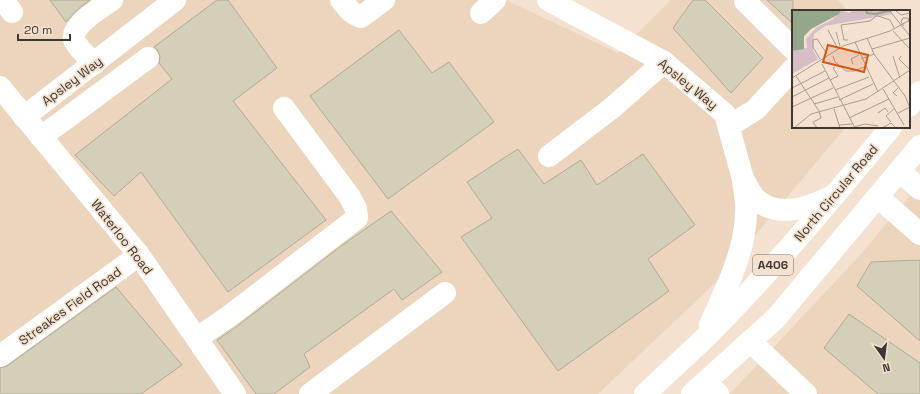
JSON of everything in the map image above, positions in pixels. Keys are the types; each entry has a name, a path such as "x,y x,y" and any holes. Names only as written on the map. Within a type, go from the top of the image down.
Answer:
{"main road":[{"path":"94,64 74,41 74,32 78,25 112,0"},
{"path":"341,0 354,14 361,17 384,0"},
{"name":"Apsley Way","path":"548,0 664,62 725,114 743,179"},
{"name":"Apsley Way","path":"24,117 173,1"},
{"path":"745,1 792,48"},
{"path":"41,137 148,58"},
{"path":"549,156 612,108 664,62"},
{"path":"728,126 755,110 792,70"},
{"name":"Waterloo Road","path":"0,87 139,255 235,394"},
{"path":"910,105 920,92"},
{"path":"196,338 228,317 357,218 356,209 350,197 284,108"},
{"name":"North Circular Road","path":"645,394 705,338 791,246 890,128"},
{"name":"A406","path":"705,390 750,341 776,318 920,146"},
{"path":"900,171 920,189"},
{"path":"743,179 754,197 765,205 776,208 790,210 802,209 837,193"},
{"path":"705,338 737,264 744,236 746,212 743,179"},
{"path":"878,197 920,234"},
{"name":"Streakes Field Road","path":"0,356 139,255"},
{"path":"310,394 445,293"},
{"path":"750,341 806,394"}],"shaded area":[{"path":"0,0 506,0 618,53 671,0 838,0 847,10 792,10 792,128 845,128 715,283 598,394 0,394"},
{"path":"920,184 920,394 730,394 861,254"}],"building":[{"path":"50,0 90,0 78,9 66,22"},
{"path":"217,0 228,0 277,68 233,101 326,220 228,292 141,172 114,196 75,155 172,79 159,63 160,56 154,47"},
{"path":"693,0 705,0 763,58 731,93 673,28"},
{"path":"767,0 793,0 792,23"},
{"path":"399,30 432,73 449,62 494,122 388,199 310,96"},
{"path":"518,149 544,184 581,160 597,185 643,154 695,225 648,259 669,291 558,371 461,237 492,218 467,182"},
{"path":"391,211 442,272 402,300 394,289 304,354 310,367 274,394 256,394 217,340 341,246"},
{"path":"920,260 920,341 857,286 871,262"},
{"path":"116,287 182,365 141,394 0,394 0,368 7,366"},
{"path":"849,314 920,363 920,394 878,394 824,348"}]}
